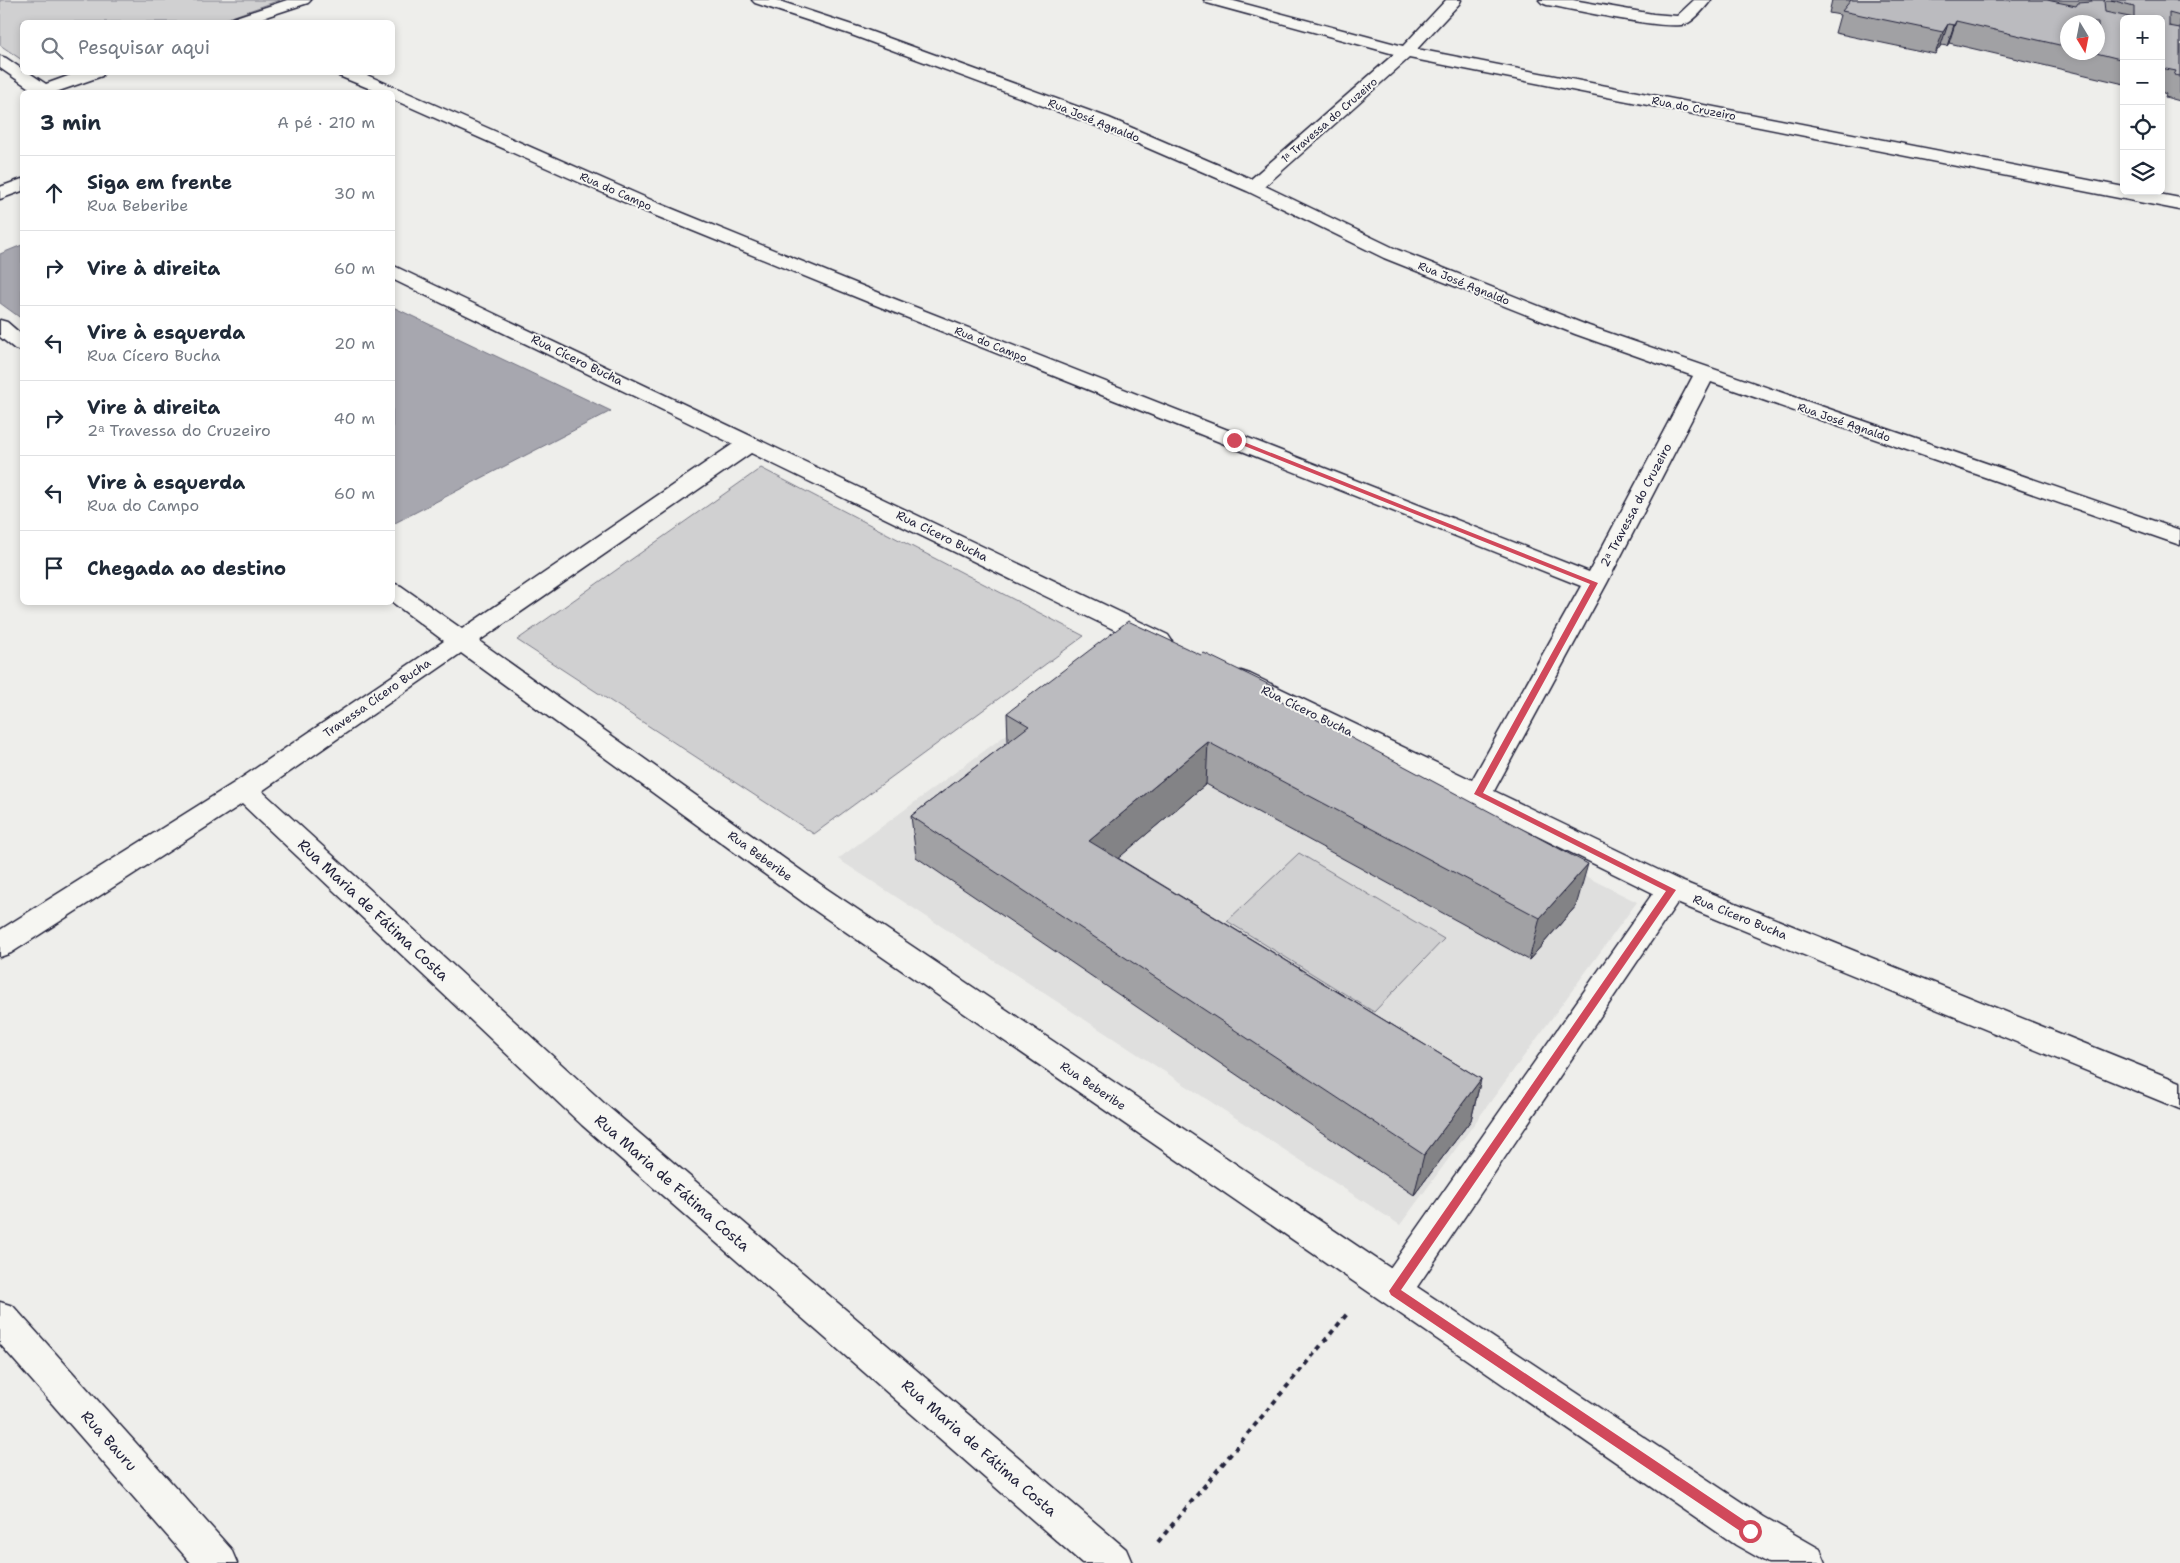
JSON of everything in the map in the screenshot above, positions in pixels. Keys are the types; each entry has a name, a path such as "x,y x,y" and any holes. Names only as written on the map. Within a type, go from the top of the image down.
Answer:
{"street":[{"path":"242,20 303,0"},
{"name":"Rua José Agnaldo","path":"760,0 855,31 1103,122 1253,187 1400,257 1582,330 2180,538"},
{"name":"Rua do Cruzeiro","path":"1212,0 1244,3 1406,52 2180,204"},
{"name":"1ᵃ Travessa do Cruzeiro","path":"1253,187 1406,52 1454,1 1441,0"},
{"path":"1547,0 1653,19 1679,21 1686,18 1703,0"},
{"path":"0,61 20,75"},
{"path":"20,75 42,90"},
{"path":"50,90 88,75"},
{"name":"Rua do Campo","path":"352,75 385,90"},
{"name":"Rua do Campo","path":"395,94 651,207 1595,583"},
{"path":"0,193 20,186"},
{"name":"Rua Cícero Bucha","path":"395,272 1181,651"},
{"path":"0,326 20,343"},
{"name":"2ᵃ Travessa do Cruzeiro","path":"1478,794 1595,583 1705,374"},
{"name":"Travessa Cícero Bucha","path":"0,945 244,790 750,444"},
{"name":"Rua Beberibe","path":"395,593 818,897 1750,1531 1806,1563"},
{"name":"Rua Cícero Bucha","path":"1217,668 1671,890 2180,1096"},
{"name":"Rua Maria de Fátima Costa","path":"244,790 594,1115 1112,1563"},
{"path":"1386,1285 1671,890"},
{"name":"Rua Bauru","path":"0,1318 217,1563"}],"path":[{"path":"1153,1548 1386,1285"}],"shaded area":[{"path":"0,0 280,0 223,20 20,20 20,59 0,45"},
{"path":"20,246 20,318 0,303 0,254"},
{"path":"395,308 611,411 395,523"},
{"path":"761,468 1084,636 814,834 517,640"},
{"path":"1126,646 1637,902 1400,1225 838,859"},
{"path":"1299,853 1444,939 1374,1012 1227,921"}],"building":[{"path":"1851,0 2047,0 2076,6 2078,3 2092,2 2091,0 2105,0 2105,12 2120,15 2120,59 2105,55 2105,15 2060,15 2060,45 1956,21 1954,25 1948,24 1943,32 1842,11"},
{"path":"2111,0 2180,0 2180,16 2169,13 2169,26 2180,28 2180,76 2174,75 2176,71 2165,69 2165,15 2134,15 2134,6"},
{"path":"1128,621 1201,655 1204,653 1274,687 1267,693 1588,864 1540,918 1208,742 1089,841 1481,1079 1424,1155 911,816 1029,726 1007,713"}],"route":[{"path":"1234,440 1595,583 1478,794 1671,890 1394,1291 1750,1531"}]}
